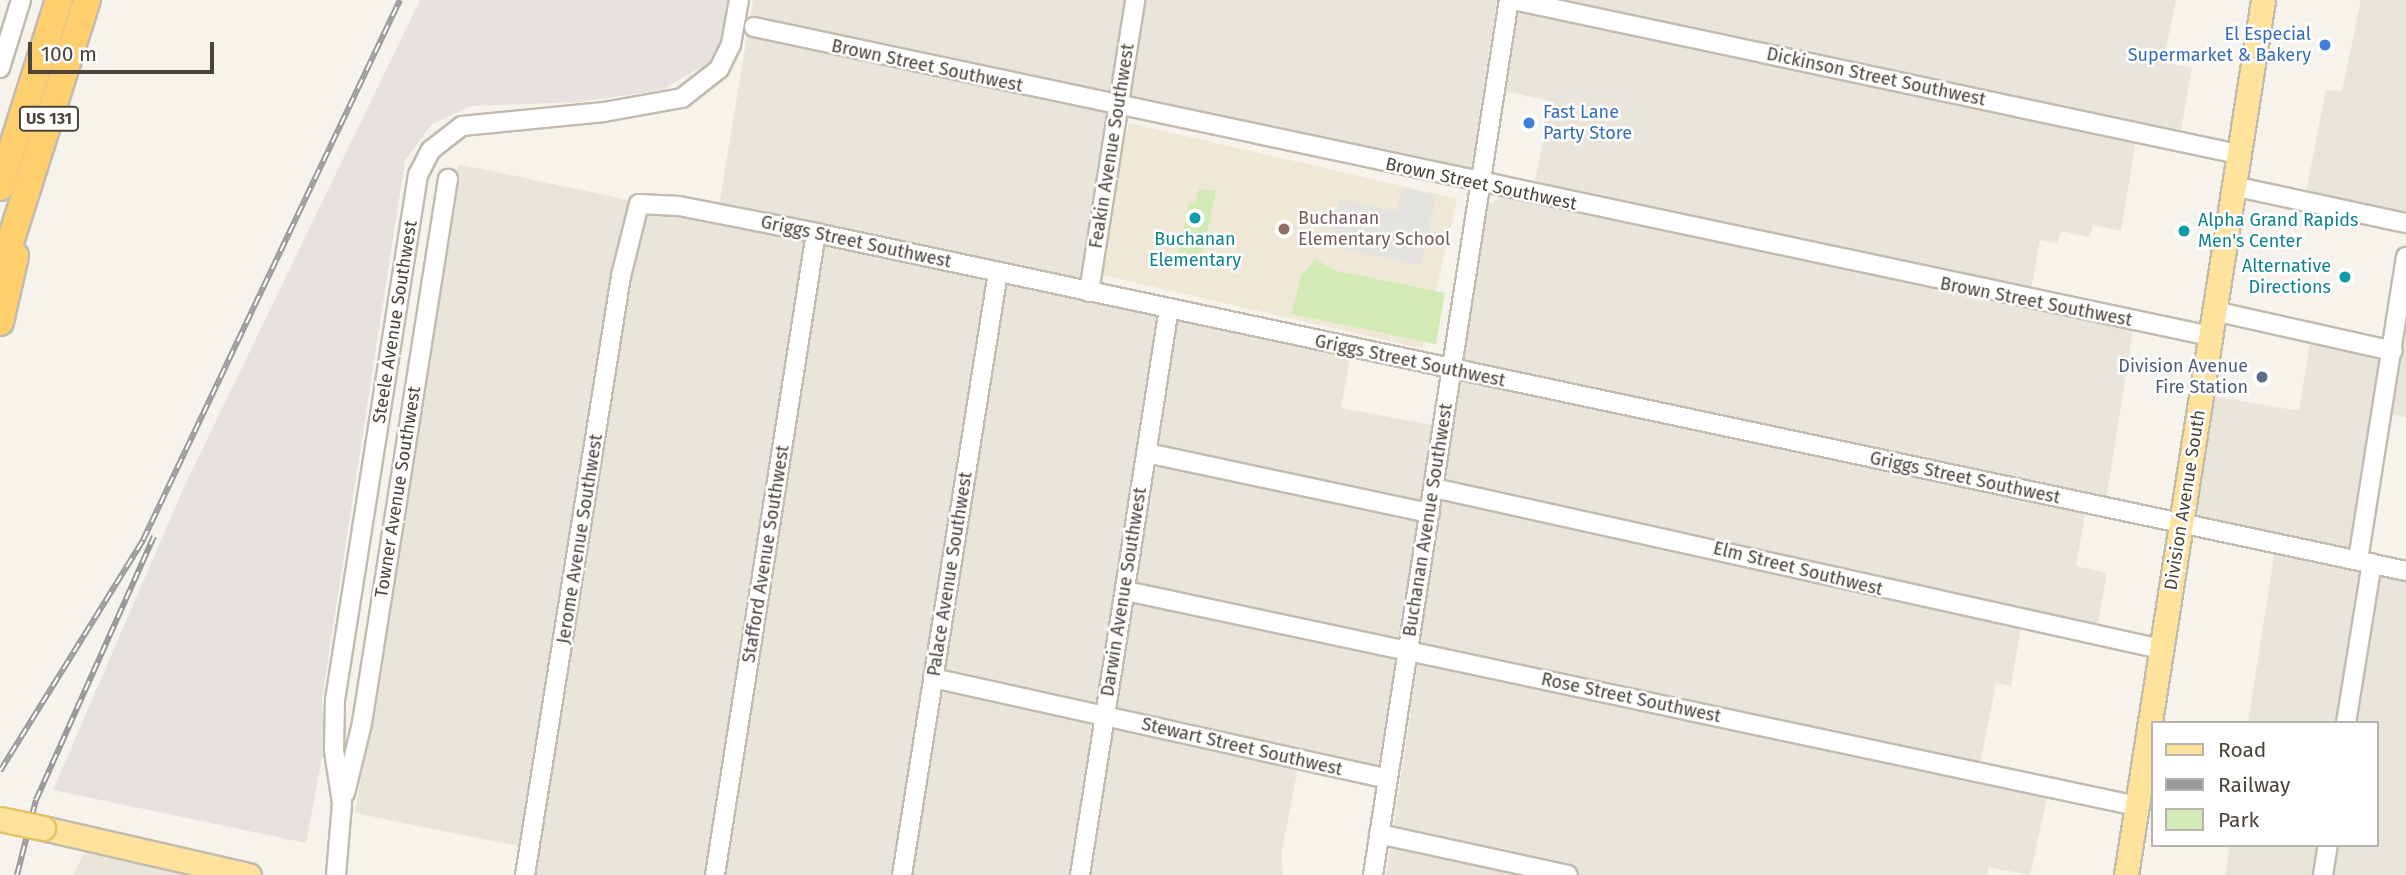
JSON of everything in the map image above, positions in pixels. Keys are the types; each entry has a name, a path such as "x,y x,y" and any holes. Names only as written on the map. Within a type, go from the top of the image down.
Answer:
{"highway":[{"name":"US 131","path":"0,187 59,0"},
{"name":"US 131","path":"0,274 87,0"},
{"path":"0,322 31,175"}],"main road":[{"name":"Division Avenue South","path":"2126,875 2263,0"},
{"path":"0,819 249,875"}],"street":[{"path":"0,68 21,0"},
{"name":"Steele Avenue Southwest","path":"336,875 342,803 334,751 335,700 418,175 431,150 462,126 604,113 682,98 719,69 731,44 739,0"},
{"name":"Feakin Avenue Southwest","path":"1089,292 1135,0"},
{"name":"Dickinson Street Southwest","path":"1511,0 2238,154"},
{"name":"Buchanan Avenue Southwest","path":"1373,875 1406,651 1511,0"},
{"name":"Brown Street Southwest","path":"754,27 1118,108 2210,336"},
{"name":"Towner Avenue Southwest","path":"342,803 362,723 448,179"},
{"path":"2233,186 2406,223"},
{"name":"Griggs Street Southwest","path":"639,204 680,206 816,233 1452,370 2406,570"},
{"name":"Jerome Avenue Southwest","path":"525,875 621,276 639,204"},
{"name":"Stafford Avenue Southwest","path":"715,875 816,233"},
{"path":"2346,721 2406,257"},
{"name":"Palace Avenue Southwest","path":"902,875 998,272"},
{"name":"Darwin Avenue Southwest","path":"1080,875 1169,308"},
{"path":"2214,311 2393,351"},
{"path":"1147,453 1430,513"},
{"name":"Elm Street Southwest","path":"1434,488 2161,649"},
{"name":"Rose Street Southwest","path":"1126,591 2137,806"},
{"name":"Stewart Street Southwest","path":"933,678 1387,779"},
{"path":"1379,834 1568,875"},
{"path":"2323,875 2328,847"}],"shaded area":[{"path":"420,0 731,0 715,59 662,90 580,102 471,106 432,124 405,161 322,698 324,747 306,843 53,790 184,487"},
{"path":"753,0 1497,0 1471,170 1109,91 1080,280 719,206"},
{"path":"1517,0 2176,0 2163,63 2192,67 2180,136 2138,128 2121,231 2093,225 2089,237 2061,231 2057,243 2040,240 2028,306 2133,329 2106,501 2088,497 2076,566 2107,573 2097,628 2023,614 2011,686 1996,683 1980,765 1419,642 1488,206 1501,196 1531,201 1551,101 1503,91"},
{"path":"2361,0 2406,0 2406,213 2306,192 2326,90 2342,91"},
{"name":"Buchanan Elementary School","path":"1129,123 1457,199 1423,349 1094,273"},
{"path":"458,164 1351,353 1341,408 1433,425 1378,768 1301,752 1281,855 1283,875 534,875 537,850 355,813"},
{"path":"1402,188 1437,195 1420,266 1340,248 1342,237 1332,235 1340,199 1397,212"},
{"path":"2406,316 2406,417 2388,414"},
{"path":"2310,343 2381,356 2357,542 2350,550 2197,516 2212,396 2299,411"},
{"path":"2275,550 2406,579 2406,875 2225,875 2230,847 2378,847 2378,721 2248,721"},
{"path":"1418,661 2047,797 2030,875 1988,867 1987,875 1386,875"},
{"path":"86,850 193,875 73,875"}],"green space":[{"path":"1199,189 1216,191 1202,256 1178,252 1189,203 1195,204"},
{"path":"1316,259 1333,270 1445,293 1436,344 1292,314 1301,276"}],"railway":[{"path":"0,771 143,540 400,0"},
{"path":"17,875 36,800 154,536"}],"place":[{"name":"El Especial Supermarket & Bakery","path":"2325,45"},
{"name":"Fast Lane Party Store","path":"1529,123"},
{"name":"Buchanan Elementary","path":"1195,218"},
{"name":"Buchanan Elementary School","path":"1284,229"},
{"name":"Alpha Grand Rapids Men's Center","path":"2184,231"},
{"name":"Alternative Directions","path":"2345,277"},
{"name":"Division Avenue Fire Station","path":"2262,377"}]}
